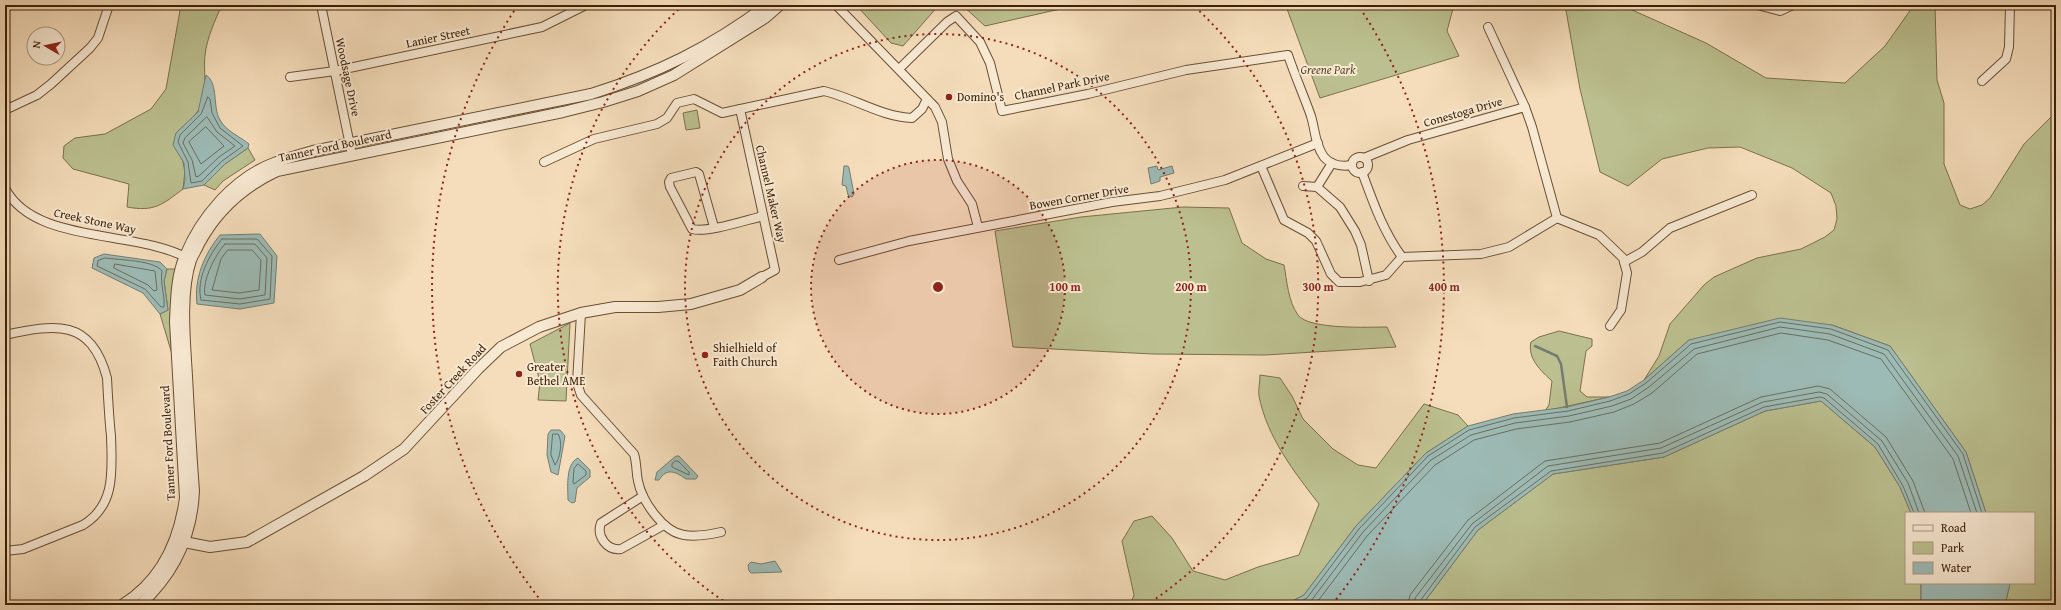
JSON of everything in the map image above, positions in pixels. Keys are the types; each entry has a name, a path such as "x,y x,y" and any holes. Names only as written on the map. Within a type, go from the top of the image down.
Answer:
{"street":[{"path":"5,110 37,94 51,84 90,48 98,38 109,5"},
{"name":"Woodsage Drive","path":"321,5 352,155"},
{"name":"Lanier Street","path":"290,77 335,71 542,27 586,5"},
{"name":"Tanner Ford Boulevard","path":"180,541 185,498 175,322 176,296 188,258 206,219 225,196 252,175 274,163 313,151 591,94 620,85 677,62 738,27 767,5"},
{"name":"Tanner Ford Boulevard","path":"188,258 217,216 245,189 277,171 563,112 638,91 674,75 765,18 780,5"},
{"path":"836,5 934,107 942,122 948,159 957,181 972,204 978,227"},
{"path":"1757,5 1780,10 1793,5"},
{"path":"1982,81 2006,59 2009,47 2010,5"},
{"name":"Channel Park Drive","path":"899,69 947,22 956,16 980,42 990,63 1002,111 1088,94 1186,70 1288,55 1311,116 1318,143"},
{"name":"Conestoga Drive","path":"1488,27 1525,107 1557,218"},
{"path":"544,162 594,139 657,124 666,118 677,103 686,100 694,99 722,113 824,91 838,94 899,117 912,118 922,109 927,99"},
{"name":"Conestoga Drive","path":"1364,158 1408,140 1525,107"},
{"name":"Channel Maker Way","path":"740,109 763,216 779,271 762,277"},
{"path":"1318,143 1324,157 1332,163 1339,166 1352,165"},
{"name":"Bowen Corner Drive","path":"839,260 909,241 978,227 1112,202 1160,196 1225,180 1318,143"},
{"path":"1356,158 1364,158 1368,164 1366,170 1362,172 1355,171 1352,165 1356,158"},
{"path":"1317,187 1332,163"},
{"path":"1261,166 1284,220 1308,233 1316,241 1331,274 1338,282 1369,281 1386,275 1402,257 1481,254 1509,247 1557,218 1599,235 1623,258 1627,273 1621,310 1610,326"},
{"path":"714,227 699,174 696,172 671,178 669,182 670,187 692,229 698,230 714,227 763,216"},
{"path":"1362,172 1376,212 1390,240 1402,257"},
{"path":"1303,186 1317,187 1340,207 1355,231 1361,245 1369,281"},
{"name":"Creek Stone Way","path":"5,188 14,201 23,210 42,222 153,246 188,258"},
{"path":"1624,262 1642,252 1670,228 1752,195"},
{"name":"Foster Creek Road","path":"180,541 210,548 247,542 364,476 404,449 478,369 501,347 539,327 581,312 614,307 658,307 691,304 740,290 762,277"},
{"path":"581,312 577,383 582,395 634,454 638,466 638,481 650,510 664,525 682,535 703,536 721,532"},
{"path":"5,335 40,327 57,327 75,332 88,341 97,351 103,363 107,378 113,474 106,500 92,520 84,525 23,549 5,551"},
{"path":"643,496 601,523 600,533 606,544 615,550 621,549 664,525"},
{"path":"122,605 151,581 172,549 180,541"},
{"path":"140,605 169,573 180,541"}],"green space":[{"path":"181,5 222,5 206,49 205,91 201,105 193,117 176,133 185,171 183,189 163,203 151,208 144,209 127,207 129,184 73,169 63,158 64,146 75,138 105,134 151,109 166,89"},
{"path":"856,5 939,5 903,46 891,43"},
{"path":"962,5 1078,5 985,26"},
{"name":"Greene Park","path":"1299,5 1454,5 1447,31 1459,56 1320,98 1287,9"},
{"path":"1565,5 1621,5 1706,43 1766,78 1845,83 1885,46 1914,5 1935,5 1937,80 1944,103 1944,164 1960,205 1970,209 1982,205 1990,198 2024,144 2056,112 2056,605 2005,605 2010,584 2035,584 2035,512 1986,512 1966,452 1890,346 1832,325 1689,340 1644,380 1659,356 1670,324 1704,285 1714,277 1757,258 1801,249 1825,237 1834,230 1837,219 1836,206 1831,193 1792,168 1740,147 1708,148 1662,159 1628,186 1600,172 1580,89"},
{"path":"697,110 700,128 686,130 683,113"},
{"path":"248,148 255,160 223,181 215,190 204,185 225,164"},
{"path":"1183,207 1229,208 1242,243 1266,259 1284,265 1288,291 1292,304 1298,315 1304,320 1340,327 1387,327 1396,347 1265,355 1153,354 1013,347 995,231 1081,217"},
{"path":"167,269 175,269 172,354 160,314 168,310 164,281"},
{"path":"570,323 566,401 538,400 540,382 530,344"},
{"path":"1559,331 1592,339 1592,346 1586,351 1580,391 1587,397 1609,397 1545,411 1549,405 1552,381 1539,368 1533,359 1530,348 1531,342 1539,337"},
{"path":"1260,375 1280,378 1292,396 1303,419 1333,449 1358,465 1376,468 1424,404 1458,415 1468,426 1426,453 1356,526 1304,595 1285,605 1130,605 1134,595 1122,541 1134,521 1152,516 1172,538 1193,571 1225,580 1258,567 1299,555 1319,504 1291,467 1268,426 1259,396"},
{"path":"1821,401 1875,447 1900,487 1911,512 1905,512 1905,584 1921,584 1921,605 1422,605 1478,530 1553,474 1664,457 1765,411"}],"water":[{"path":"206,75 213,84 216,108 220,120 229,130 249,144 248,148 225,164 204,185 183,189 185,180 184,163 173,145 176,133 198,112"},
{"path":"844,166 848,166 849,168 854,194 852,197 848,195 846,186 842,185"},
{"path":"1157,166 1158,170 1172,166 1174,173 1160,177 1160,181 1151,184 1148,168"},
{"path":"260,234 277,256 274,303 240,309 197,304 196,294 201,267 209,251 220,235"},
{"path":"104,254 160,262 167,269 164,281 168,310 160,314 143,293 92,268 94,258"},
{"path":"1780,318 1832,325 1890,346 1966,452 1986,512 1911,512 1900,487 1875,447 1821,401 1765,411 1664,457 1553,474 1478,530 1422,605 1285,605 1304,595 1356,526 1426,453 1468,426 1513,414 1567,407 1627,391 1644,380 1689,340"},
{"path":"551,430 560,430 565,436 558,475 551,472 547,455 548,434"},
{"path":"676,456 679,456 698,476 696,479 686,479 679,474 668,472 665,473 659,480 655,480 657,472"},
{"path":"578,458 590,470 590,477 577,488 575,502 572,503 568,500 568,477 571,466"},
{"path":"775,561 782,572 751,573 749,571 748,565 751,562 761,564"},
{"path":"1921,584 2010,584 2005,605 1921,605"}],"waterway":[{"path":"1535,346 1557,356 1561,364 1567,407"}],"place":[{"name":"Domino's","path":"949,97"},
{"name":"Shielhield of Faith Church","path":"705,355"},
{"name":"Greater Bethel AME","path":"519,374"}]}
